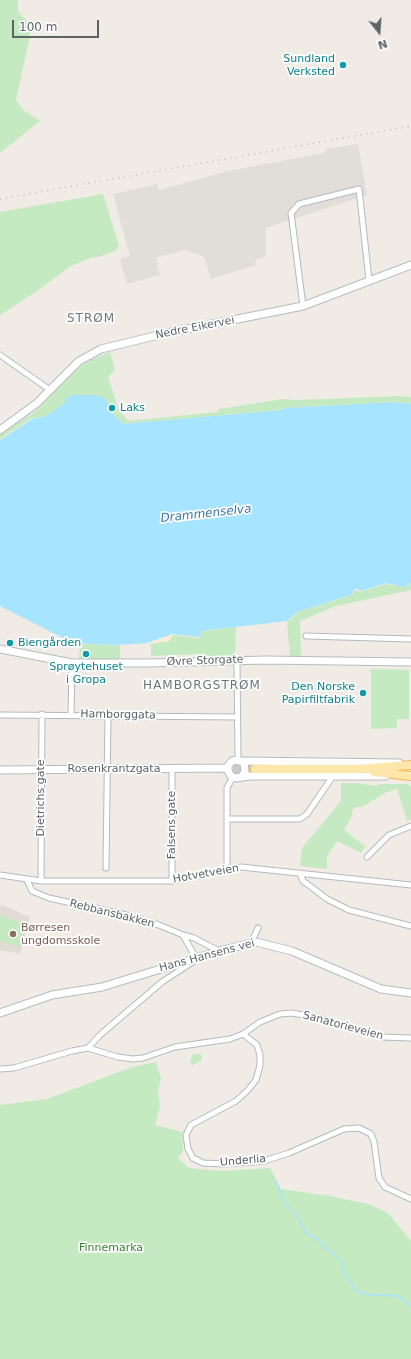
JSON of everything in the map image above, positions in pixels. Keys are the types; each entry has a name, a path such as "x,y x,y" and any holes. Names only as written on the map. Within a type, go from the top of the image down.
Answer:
{"main road":[{"name":"Nedre Eikervei","path":"0,430 33,406 79,361 101,349 167,333 303,306 411,265"},
{"name":"Øvre Storgate","path":"0,649 72,663 148,663 237,660 411,662"},
{"path":"411,764 240,760 232,761 227,768 229,774 233,777 411,776"},
{"path":"240,760 246,769 241,777"},
{"path":"255,769 357,770 411,764"},
{"name":"Rosenkrantzgata","path":"0,770 41,768 227,768"},
{"path":"357,770 402,776"},
{"name":"Hans Hansens vei","path":"0,1013 52,995 102,986 219,951 260,942 292,951 381,989 411,993"}],"street":[{"path":"303,306 291,213 299,204 359,189 369,280"},
{"path":"0,355 50,390"},
{"path":"306,636 411,639"},
{"path":"237,660 237,717 240,760"},
{"path":"71,714 72,663"},
{"name":"Hamborggata","path":"0,714 237,717"},
{"name":"Dietrichs gate","path":"41,882 42,714"},
{"path":"106,868 108,715"},
{"name":"Falsens gate","path":"172,769 172,880"},
{"path":"228,819 300,819 307,814 333,776"},
{"path":"227,869 227,788 233,777"},
{"path":"367,857 390,835 411,826"},
{"name":"Hotvetveien","path":"0,875 41,882 172,880 190,878 227,869 248,868 411,886"},
{"path":"300,873 304,881 327,899 349,910 411,926"},
{"name":"Rebbansbakken","path":"27,880 32,891 49,898 126,915 159,925 194,938 219,951"},
{"path":"251,943 258,928"},
{"path":"88,1048 100,1035 162,982 188,965 195,958 183,935"},
{"name":"Sanatorieveien","path":"0,1069 14,1068 72,1051 88,1048 133,1059 143,1058 174,1047 230,1039 244,1034 271,1017 280,1014 292,1013 345,1024 382,1037 411,1038"},
{"name":"Underlia","path":"244,1034 257,1045 260,1056 260,1065 256,1080 236,1101 191,1125 186,1135 188,1149 193,1158 203,1163 222,1164 264,1161 290,1153 344,1130 359,1128 371,1134 374,1142 379,1178 385,1187 411,1199"}],"shaded area":[{"path":"358,144 367,195 266,228 266,256 255,260 256,265 211,279 204,257 185,250 156,258 160,275 127,284 120,259 130,256 113,194 157,184 159,190 228,171 324,153 327,149"},
{"name":"Børresen ungdomsskole","path":"2,905 30,917 20,954 0,950 0,906"}],"green space":[{"path":"0,0 18,0 18,12 32,26 16,100 23,110 40,121 0,153"},
{"path":"103,194 119,246 115,251 99,257 93,257 71,266 0,315 0,212"},
{"path":"110,352 115,370 108,377 119,411 129,421 217,412 219,409 283,399 299,400 398,396 411,397 411,404 395,402 286,408 281,410 123,424 113,414 106,398 65,404 45,416 30,419 0,439 0,434 36,411 74,371 90,360"},
{"path":"411,582 411,590 336,606 300,621 301,657 290,657 287,622 298,612 352,595 354,591 357,590 360,592 385,584 403,587 408,586"},
{"path":"236,627 235,657 205,658 203,654 151,656 151,644 169,641 173,635 200,638 201,631"},
{"path":"80,644 120,645 120,659 79,659"},
{"path":"371,669 409,670 409,719 397,719 397,728 371,729"},
{"path":"341,783 357,783 376,786 381,784 408,784 411,787 411,820 407,820 397,789 387,792 362,807 356,807 351,811 353,814 344,830 365,846 361,853 337,841 327,856 327,869 300,866 302,848 341,801"},
{"path":"0,915 25,925 17,947 0,941"},
{"path":"193,1054 201,1054 202,1057 201,1061 193,1065 190,1063"},
{"name":"Finnemarka","path":"156,1062 161,1078 158,1090 160,1106 155,1125 182,1132 183,1152 178,1158 189,1168 222,1171 270,1168 281,1189 330,1196 368,1204 388,1213 411,1241 411,1359 0,1359 0,1105 47,1099 132,1067"}],"sand":[{"path":"172,635 169,641 147,643"}],"water":[{"name":"Drammenselva","path":"73,395 95,395 106,399 113,414 123,424 281,410 286,408 395,402 411,404 411,582 407,586 403,587 386,583 361,591 355,588 351,595 297,612 287,621 201,631 200,637 172,634 147,643 115,645 73,643 0,606 0,440 32,419 45,416 64,404 66,398"}],"waterway":[{"path":"275,1180 285,1203 296,1215 307,1234 318,1240 325,1248 341,1260 344,1273 357,1292 373,1295 399,1296 411,1307"}],"tunnel":[{"path":"221,769 255,769"}],"railway":[{"path":"0,199 411,126"}],"place":[{"name":"Sundland Verksted","path":"343,65"},
{"name":"Laks","path":"112,408"},
{"name":"Biengården","path":"10,643"},
{"name":"Sprøytehuset i Gropa","path":"86,654"},
{"name":"Den Norske Papirfiltfabrik","path":"363,693"},
{"name":"Børresen ungdomsskole","path":"13,934"}],"district":[{"name":"STRØM","path":"91,319"},
{"name":"HAMBORGSTRØM","path":"202,686"}]}
